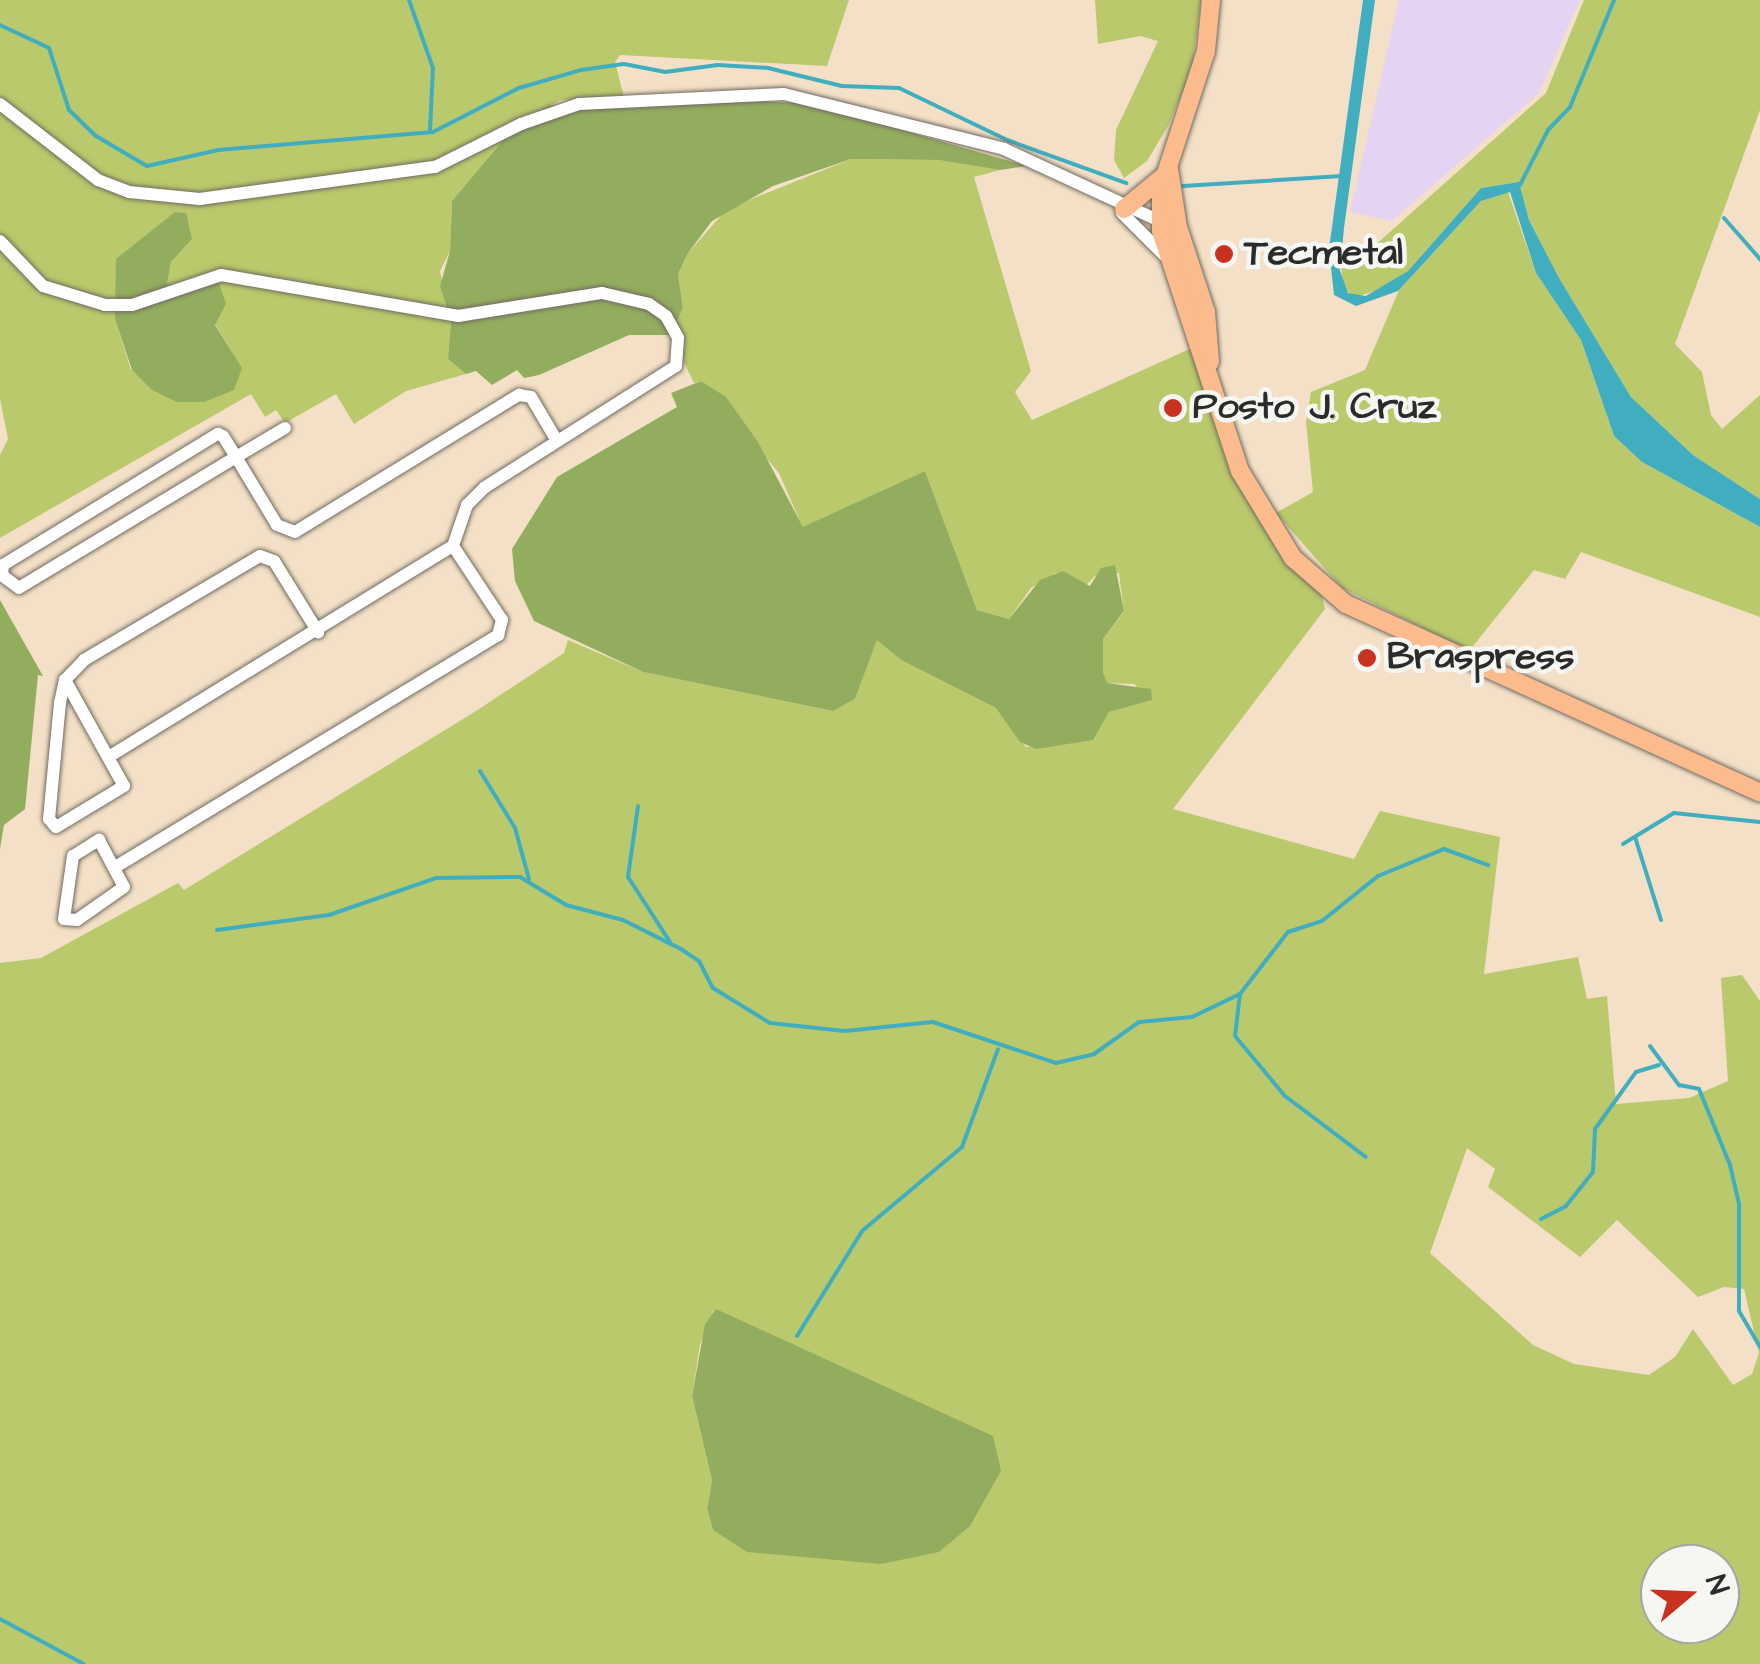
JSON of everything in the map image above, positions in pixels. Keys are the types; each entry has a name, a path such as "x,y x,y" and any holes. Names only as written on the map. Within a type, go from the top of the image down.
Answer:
{"main road":[{"path":"1211,0 1206,51 1166,170 1171,265 1210,369 1240,470 1264,516 1317,584 1442,652 1760,793"},
{"path":"1118,207 1166,170"},
{"path":"1169,224 1206,312 1210,369"}],"street":[{"path":"0,104 98,180 128,192 200,199 436,167 521,124 579,104 784,94 987,143 1118,207 1169,224"},
{"path":"1118,207 1171,265"},
{"path":"0,241 43,286 104,305 132,305 222,276 458,316 602,293 648,304 666,316 678,338 676,366 484,488 468,506 453,546 110,756"},
{"path":"285,428 236,457 19,588 2,575 2,565 218,434 236,457 277,525 295,532 520,395 531,398 557,441"},
{"path":"117,866 498,635 502,620 453,546"},
{"path":"65,680 124,781 121,790 62,827 52,824 65,680 84,660 260,556 274,562 318,632"},
{"path":"99,840 117,866 125,884 120,892 77,920 64,919 70,864 78,850 99,840"}],"shaded area":[{"path":"1399,0 1580,0 1539,93 1392,221 1350,212"}],"green space":[{"path":"0,0 849,0 827,66 620,55 615,62 624,97 560,100 514,127 452,201 450,251 440,271 451,320 448,359 466,374 406,391 354,424 336,394 285,423 276,410 265,417 251,394 0,538 0,455 8,439 0,399","holes":["192,239 171,262 167,285 226,304 215,324 232,352 131,370 115,319"]},
{"path":"1095,0 1201,0 1192,69 1168,126 1147,161 1124,178 1114,160 1116,130 1158,41 1140,36 1098,44"},
{"path":"1584,0 1760,0 1760,110 1675,344 1702,372 1711,415 1722,429 1760,395 1760,499 1693,455 1631,397 1559,278 1529,220 1519,182 1481,188 1408,271 1376,291 1354,297 1343,287 1341,265 1354,264 1546,93"},
{"path":"624,97 808,103 1027,166 1000,170 938,160 851,159 773,186 712,221 688,253 678,274 683,308 671,335 629,335 539,375 524,378 517,370 492,385 476,371 466,374 448,359 451,320 440,286 450,251 452,201 514,127 548,106"},
{"path":"851,159 938,160 1000,170 974,177 1031,371 1015,392 1032,420 1194,347 1228,453 1321,593 1325,609 1173,809 1354,859 1380,811 1500,837 1484,974 1578,957 1587,999 1607,996 1616,1104 1689,1098 1728,1081 1721,978 1742,975 1760,1001 1760,1664 0,1664 0,963 41,958 178,883 184,890 476,711 564,653 568,640 643,672 833,711 855,699 877,639 901,660 996,708 1026,747 1072,741 1109,712 1151,700 1134,684 1106,683 1103,672 1103,639 1124,612 1119,573 1095,576 1084,587 1056,573 1031,588 1009,619 977,610 925,471 803,528 779,473 701,381 694,383 671,335 683,308 678,274 688,253 727,209","holes":["1467,1148 1495,1169 1488,1187 1580,1257 1617,1220 1698,1297 1724,1287 1744,1289 1759,1353 1752,1374 1733,1385 1693,1329 1675,1357 1649,1375 1574,1364 1533,1345 1430,1253","714,1310 713,1530 707,1509 712,1480 692,1396 700,1344"]},
{"path":"1508,192 1536,273 1581,340 1614,436 1642,462 1760,527 1760,617 1581,552 1565,579 1534,570 1469,651 1342,588 1276,513 1313,492 1306,422 1311,392 1365,370 1399,290 1481,201"},
{"path":"175,212 186,213 192,239 171,262 167,285 218,280 226,304 215,325 242,368 234,390 204,402 177,402 152,390 132,370 115,319 116,259"},
{"path":"701,381 726,397 758,442 803,527 925,471 977,610 1009,619 1040,580 1063,571 1090,586 1101,568 1115,565 1124,611 1103,639 1103,672 1107,683 1151,689 1152,700 1109,712 1093,740 1036,749 1020,742 996,708 901,660 877,640 855,699 833,711 643,672 534,621 515,581 512,549 557,477 677,407 671,393"},
{"path":"0,600 43,676 38,675 25,809 4,825 0,849"},
{"path":"716,1309 993,1436 1001,1471 970,1526 939,1552 881,1564 747,1552 713,1530 707,1509 712,1480 692,1396 705,1324"}],"water":[{"path":"1363,0 1375,0 1340,271 1348,293 1366,296 1408,271 1481,188 1519,182 1529,220 1559,278 1631,397 1693,455 1760,499 1760,527 1642,462 1614,436 1581,340 1536,273 1510,192 1481,201 1398,291 1356,306 1334,295 1329,249"}],"waterway":[{"path":"409,0 433,68 430,130"},
{"path":"1520,185 1548,130 1570,107 1614,0"},
{"path":"0,25 49,48 69,110 96,136 147,166 218,150 433,132 519,88 581,70 624,64 665,72 718,65 768,68 842,86 899,88 1007,140 1126,183"},
{"path":"1183,186 1342,176"},
{"path":"1724,218 1760,259"},
{"path":"480,771 515,828 529,879"},
{"path":"638,806 628,877 670,942"},
{"path":"1623,844 1674,813 1760,822"},
{"path":"1635,837 1661,920"},
{"path":"217,930 329,915 436,878 520,877 566,905 623,920 681,949 699,961 713,988 770,1023 845,1031 933,1022 1056,1063 1094,1054 1139,1022 1192,1017 1240,994 1288,932 1322,921 1378,876 1444,849 1488,865"},
{"path":"1240,994 1235,1036 1285,1096 1366,1157"},
{"path":"1650,1046 1679,1085 1699,1089 1730,1165 1739,1203 1739,1311 1760,1347"},
{"path":"797,1336 862,1231 962,1147 998,1049"},
{"path":"1541,1219 1566,1206 1593,1172 1595,1129 1636,1072 1659,1065"},
{"path":"0,1619 84,1664"}],"place":[{"name":"Tecmetal","path":"1224,254"},
{"name":"Posto J. Cruz","path":"1173,408"},
{"name":"Braspress","path":"1367,658"}]}
